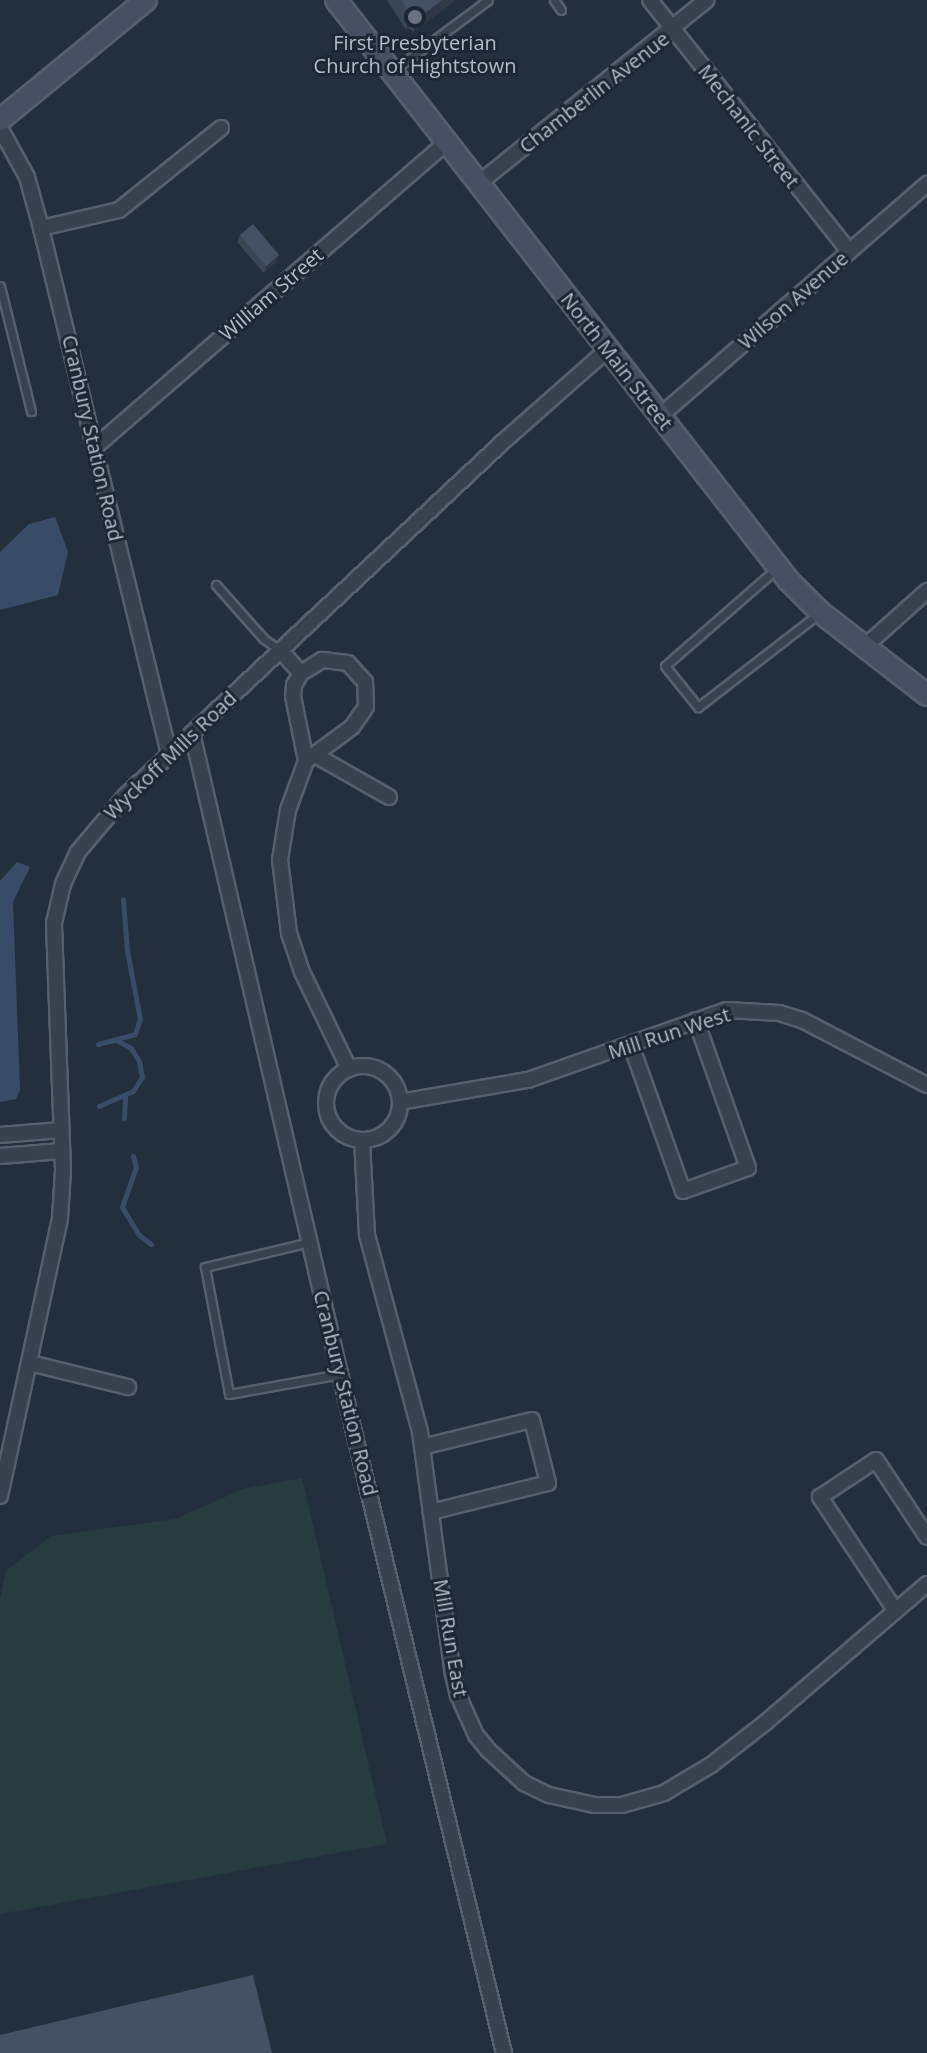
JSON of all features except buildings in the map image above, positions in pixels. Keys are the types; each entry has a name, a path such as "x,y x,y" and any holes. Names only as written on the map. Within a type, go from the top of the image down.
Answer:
{"street":[{"path":"0,120 146,0"},
{"name":"North Main Street","path":"336,0 778,567 820,612 927,695"},
{"name":"Mechanic Street","path":"650,0 849,251"},
{"name":"Chamberlin Avenue","path":"479,183 707,0"},
{"name":"Cranbury Station Road","path":"0,128 27,177 41,228 169,754"},
{"path":"41,228 119,210 221,128"},
{"name":"William Street","path":"95,447 447,142"},
{"name":"Wilson Avenue","path":"660,416 927,184"},
{"name":"Wyckoff Mills Road","path":"0,1496 60,1218 62,1151 53,970 54,923 63,884 98,824 169,754 607,350"},
{"path":"863,648 927,591"},
{"path":"280,650 301,673"},
{"path":"349,1069 302,972 282,898 282,839 310,758 361,717 368,695 365,682 348,663 322,660 301,673 293,696 310,758 389,797"},
{"name":"Cranbury Station Road","path":"192,733 340,1374 504,2053"},
{"name":"Mill Run West","path":"400,1102 528,1080 727,1010 779,1013 802,1020 927,1085"},
{"path":"631,1045 683,1191 748,1168 696,1020"},
{"path":"369,1067 387,1075 394,1082 400,1102 394,1124 375,1138 362,1140 352,1138 334,1126 327,1105 332,1084 349,1069 369,1067"},
{"path":"0,1135 61,1130"},
{"name":"Mill Run East","path":"362,1140 367,1235 406,1370 422,1447 452,1670 467,1717 488,1750 524,1783 572,1802 622,1805 664,1793 711,1765 927,1584"},
{"path":"0,1156 62,1151"},
{"path":"30,1363 128,1387"},
{"path":"422,1447 532,1420 548,1483 431,1512"},
{"path":"895,1610 820,1497 876,1460 927,1537"}],"lane":[{"path":"391,72 488,0"},
{"path":"554,0 561,10"},
{"path":"0,286 31,411"},
{"path":"778,567 665,666 698,707 820,612"},
{"path":"216,585 264,639 280,650"},
{"path":"310,1242 205,1267 229,1394 340,1374"}],"green space":[{"path":"302,1478 387,1844 0,1914 0,1598 6,1571 51,1536 175,1519 243,1489"}],"water":[{"path":"55,517 68,552 58,595 0,610 0,552 29,524"},
{"path":"17,862 30,867 13,902 20,1090 16,1099 0,1102 0,881"}],"waterway":[{"path":"98,1044 135,1034 140,1019 127,950 123,899"},
{"path":"99,1106 133,1091 142,1077 139,1061 131,1048 116,1040"},
{"path":"124,1118 125,1096"},
{"path":"133,1156 136,1167 122,1207 139,1235 151,1244"}],"place":[{"name":"First Presbyterian Church of Hightstown","path":"415,17"}]}
